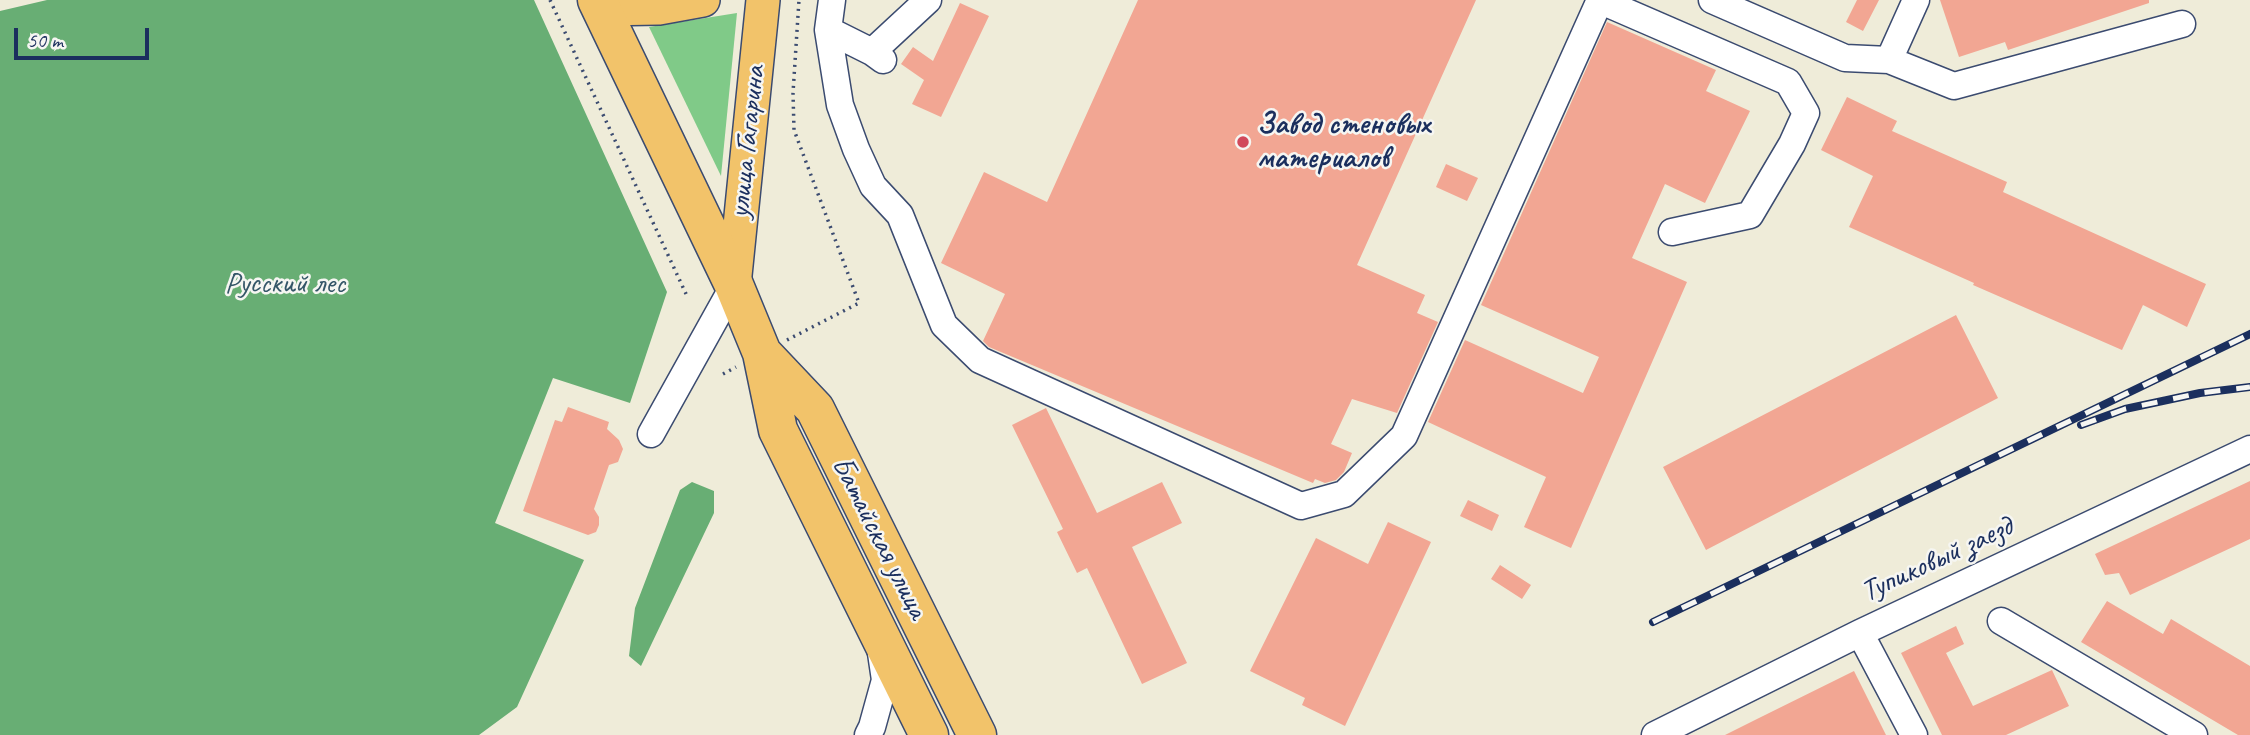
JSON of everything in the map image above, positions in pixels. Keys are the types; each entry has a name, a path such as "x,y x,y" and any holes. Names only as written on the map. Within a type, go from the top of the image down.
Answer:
{"highway":[{"name":"Батайская улица","path":"599,4 734,285 762,354 778,430 929,735"},
{"name":"Батайская улица","path":"762,354 815,409 977,735"}],"main road":[{"path":"599,4 659,8 703,0"},
{"name":"улица Гагарина","path":"734,285 763,0"}],"street":[{"path":"832,0 828,30 840,105 873,186 900,215 944,325 980,360 1301,506 1344,494 1404,436 1599,0 1788,82 1805,113 1792,144 1750,215 1672,232"},
{"path":"828,30 877,56 928,0"},
{"path":"1712,0 1845,58 1889,60 1954,86 2182,24"},
{"path":"1889,60 1916,0"},
{"path":"651,434 734,285"},
{"name":"Тупиковый заезд","path":"1655,735 1860,633 2250,449"},
{"path":"2001,621 2194,735"},
{"path":"867,735 872,727 885,680 878,631"},
{"path":"1860,633 1914,735"}],"path":[{"path":"550,0 687,296"},
{"path":"723,374 859,303 793,130 799,0"}],"green space":[{"name":"Русский лес","path":"47,0 534,0 667,292 630,403 553,378 495,523 584,560 517,707 479,735 0,735 0,11"},
{"path":"737,13 721,176 649,27"},
{"path":"692,482 714,491 714,513 641,666 629,656 635,608 680,490"}],"building":[{"name":"Завод стеновых материалов","path":"1138,0 1476,0 1357,265 1425,295 1417,313 1438,322 1397,413 1352,399 1331,444 1352,453 1344,472 1336,480 1325,483 1315,479 1313,483 989,347 983,341 1005,294 941,263 984,172 1047,202"},
{"path":"1857,0 1879,0 1863,31 1846,22"},
{"path":"1940,0 2149,0 2149,3 2008,50 2005,42 1959,57"},
{"path":"960,3 989,16 941,117 912,104 924,80 901,64 913,47 933,61"},
{"path":"1607,22 1716,70 1706,91 1750,111 1705,203 1665,184 1632,258 1687,282 1571,548 1524,527 1546,477 1428,422 1465,340 1583,393 1599,357 1481,305"},
{"path":"1847,97 1897,121 1892,131 2007,182 2003,192 2206,284 2187,327 2143,305 2122,350 1849,227 1873,176 1821,150"},
{"path":"1446,164 1478,178 1467,201 1436,187"},
{"path":"1956,315 1998,398 1706,550 1663,467"},
{"path":"568,407 609,422 607,429 619,440 623,449 618,462 609,465 594,509 599,517 599,525 596,532 588,535 523,511 555,420 562,422"},
{"path":"1046,408 1097,513 1162,482 1182,523 1132,547 1187,663 1142,684 1087,568 1077,573 1057,532 1063,529 1012,425"},
{"path":"2250,481 2250,539 2130,595 2119,573 2105,575 2095,554"},
{"path":"1468,500 1499,515 1492,531 1460,516"},
{"path":"1388,522 1431,542 1345,726 1302,705 1305,698 1250,671 1316,538 1368,564"},
{"path":"1500,565 1531,585 1522,599 1491,579"},
{"path":"2107,601 2163,634 2171,619 2250,666 2250,735 2238,735 2081,642"},
{"path":"1956,626 1964,644 1946,653 1973,706 2052,670 2069,706 2006,735 1942,735 1901,653"},
{"path":"1854,671 1886,735 1725,735 1759,718"}],"railway":[{"path":"1653,622 2250,334"},
{"path":"2081,425 2125,409 2200,393 2250,387"}],"place":[{"name":"Завод стеновых материалов","path":"1243,142"}]}
